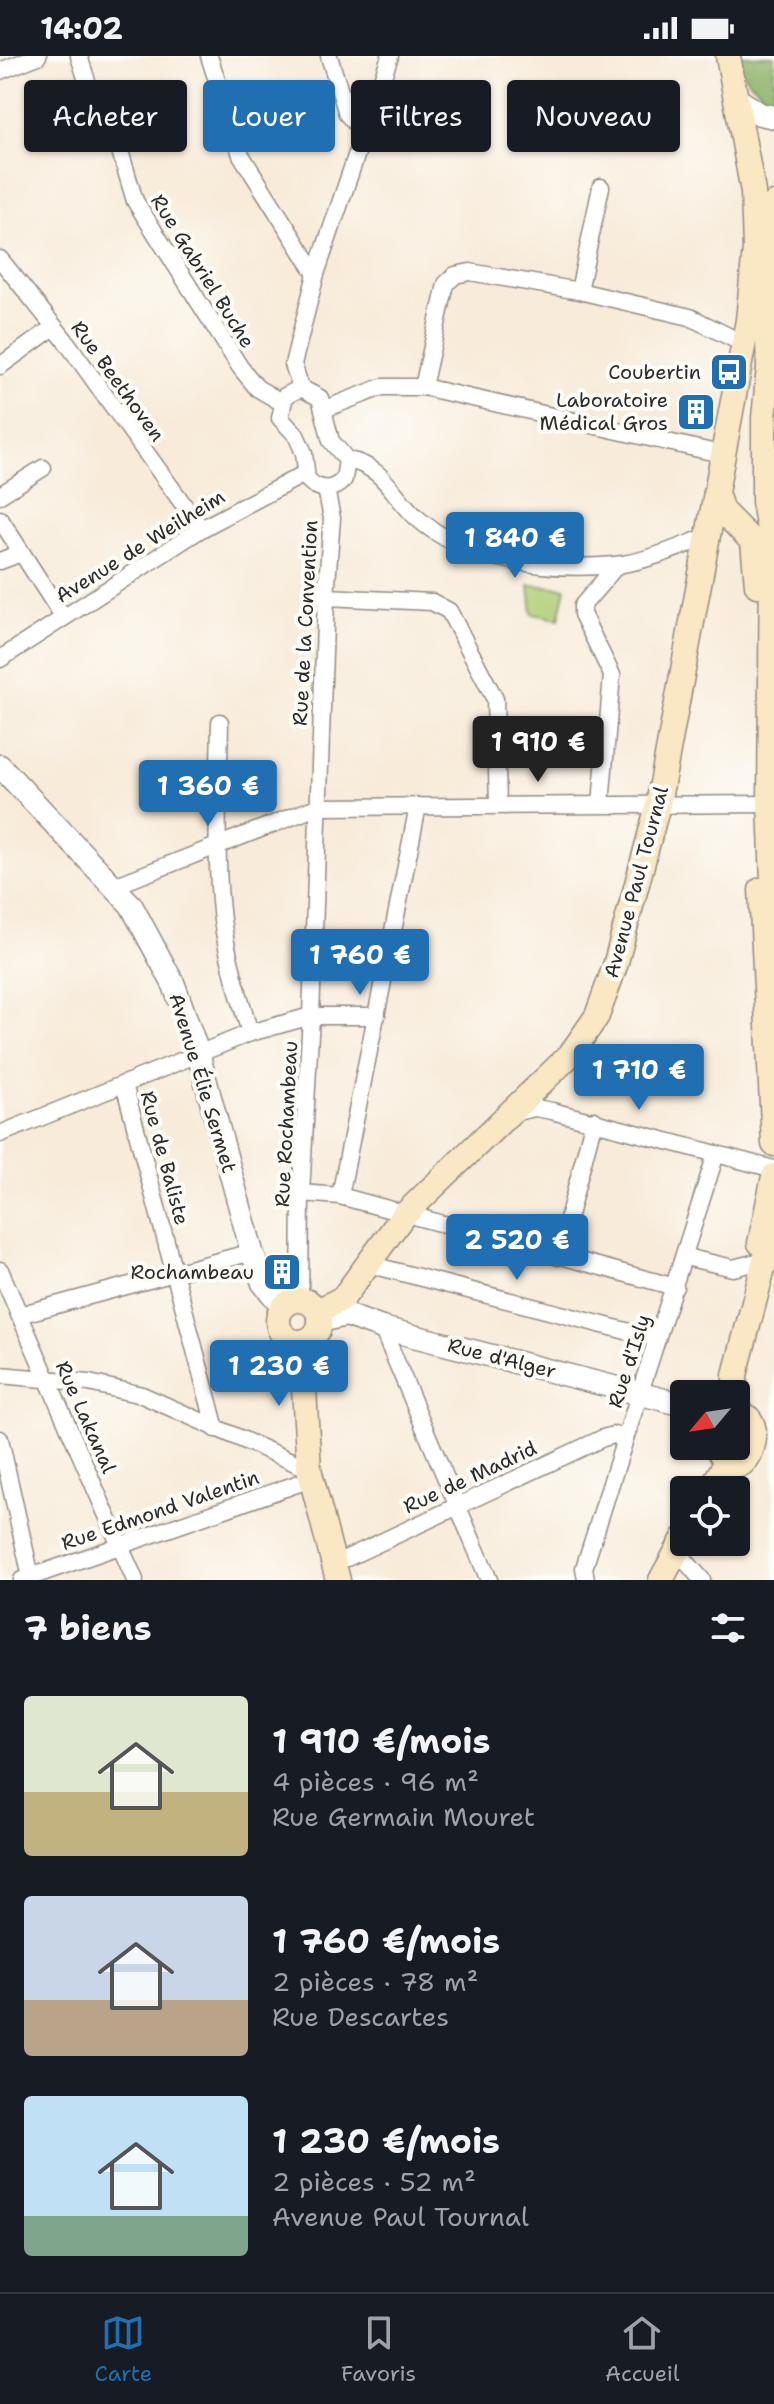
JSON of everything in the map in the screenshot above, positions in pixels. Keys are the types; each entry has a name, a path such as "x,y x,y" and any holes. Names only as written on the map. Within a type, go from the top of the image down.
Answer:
{"main road":[{"name":"Avenue Paul Tournal","path":"301,1342 312,1338 306,1310 343,1298 403,1216 570,1055 597,1016 615,966 658,805 709,536 755,249 753,192 728,56"},
{"path":"774,204 766,294 771,380 764,418 766,546 757,568 774,1144"},
{"path":"716,493 722,511 732,522 766,546"},
{"path":"732,522 743,524 757,517 764,502"},
{"path":"766,804 774,909"},
{"path":"770,1259 759,1247 774,1176"},
{"path":"735,1380 770,1259 774,1226"},
{"path":"306,1310 278,1320 282,1333 301,1342 310,1474 335,1570"},
{"path":"735,1460 742,1464 756,1459 764,1447 769,1432 750,1417"},
{"path":"661,1580 674,1556"}],"street":[{"path":"0,71 38,56"},
{"name":"Rue Gabriel Buche","path":"79,56 92,97 114,131 135,201 240,367 257,388 281,402"},
{"path":"209,56 241,155 316,274"},
{"path":"329,56 351,119"},
{"path":"381,80 390,56"},
{"path":"737,99 760,114 774,117"},
{"path":"301,388 293,364 316,274 355,152"},
{"path":"579,291 601,187"},
{"name":"Rue Beethoven","path":"0,259 54,327 201,529"},
{"path":"423,387 446,284 455,275 470,272 579,291 690,317 717,327 742,343"},
{"path":"0,366 54,327"},
{"path":"325,409 382,387 423,387 721,454"},
{"path":"347,460 344,479 326,489 311,483 304,474 304,453 296,435 280,418 281,402 289,392 301,388 317,394 325,409 324,422 331,441 347,460 380,472 415,516 467,547 522,560 567,565 617,565 709,536"},
{"path":"0,495 43,468"},
{"name":"Avenue de Weilheim","path":"0,659 201,529 304,474"},
{"name":"Rue de la Convention","path":"317,807 332,518 326,489"},
{"path":"0,519 63,617"},
{"path":"0,561 21,553"},
{"path":"601,804 612,675 582,614 582,606 617,565"},
{"path":"326,597 432,602 449,611 495,699 498,804"},
{"path":"220,722 218,846 222,917 230,966 250,1033"},
{"name":"Avenue Élie Sermet","path":"0,766 131,905 174,985 198,1053 263,1283 306,1310"},
{"path":"114,886 317,807 766,804"},
{"path":"340,1196 418,806"},
{"name":"Rue Rochambeau","path":"306,1310 301,1193 311,1016 317,807"},
{"path":"0,1134 250,1033 311,1016 377,1016"},
{"name":"Rue de Baliste","path":"124,1084 216,1429"},
{"path":"506,1114 535,1108 594,1120 774,1169"},
{"path":"558,1257 594,1120"},
{"name":"Rue d'Isly","path":"580,1579 716,1154"},
{"path":"301,1193 340,1196 403,1216 675,1287"},
{"path":"19,1315 252,1252"},
{"path":"685,1257 733,1268 770,1259"},
{"path":"368,1264 657,1339"},
{"name":"Rue Lakanal","path":"0,1270 135,1580"},
{"name":"Rue d'Alger","path":"306,1310 346,1315 382,1328 670,1401"},
{"path":"382,1328 489,1580"},
{"path":"0,1375 89,1383 142,1395 310,1474"},
{"name":"Rue de Madrid","path":"335,1570 457,1505 603,1438 614,1435 625,1439"},
{"path":"0,1439 26,1578"},
{"name":"Rue Edmond Valentin","path":"26,1578 310,1474"},
{"path":"687,1556 702,1580"}],"green space":[{"path":"735,56 774,56 774,102 745,77"},
{"path":"529,585 566,588 559,619 532,614"}],"place":[{"name":"Coubertin","path":"729,372"},
{"name":"Laboratoire Médical Gros","path":"696,412"},
{"name":"Rochambeau","path":"282,1272"}]}
